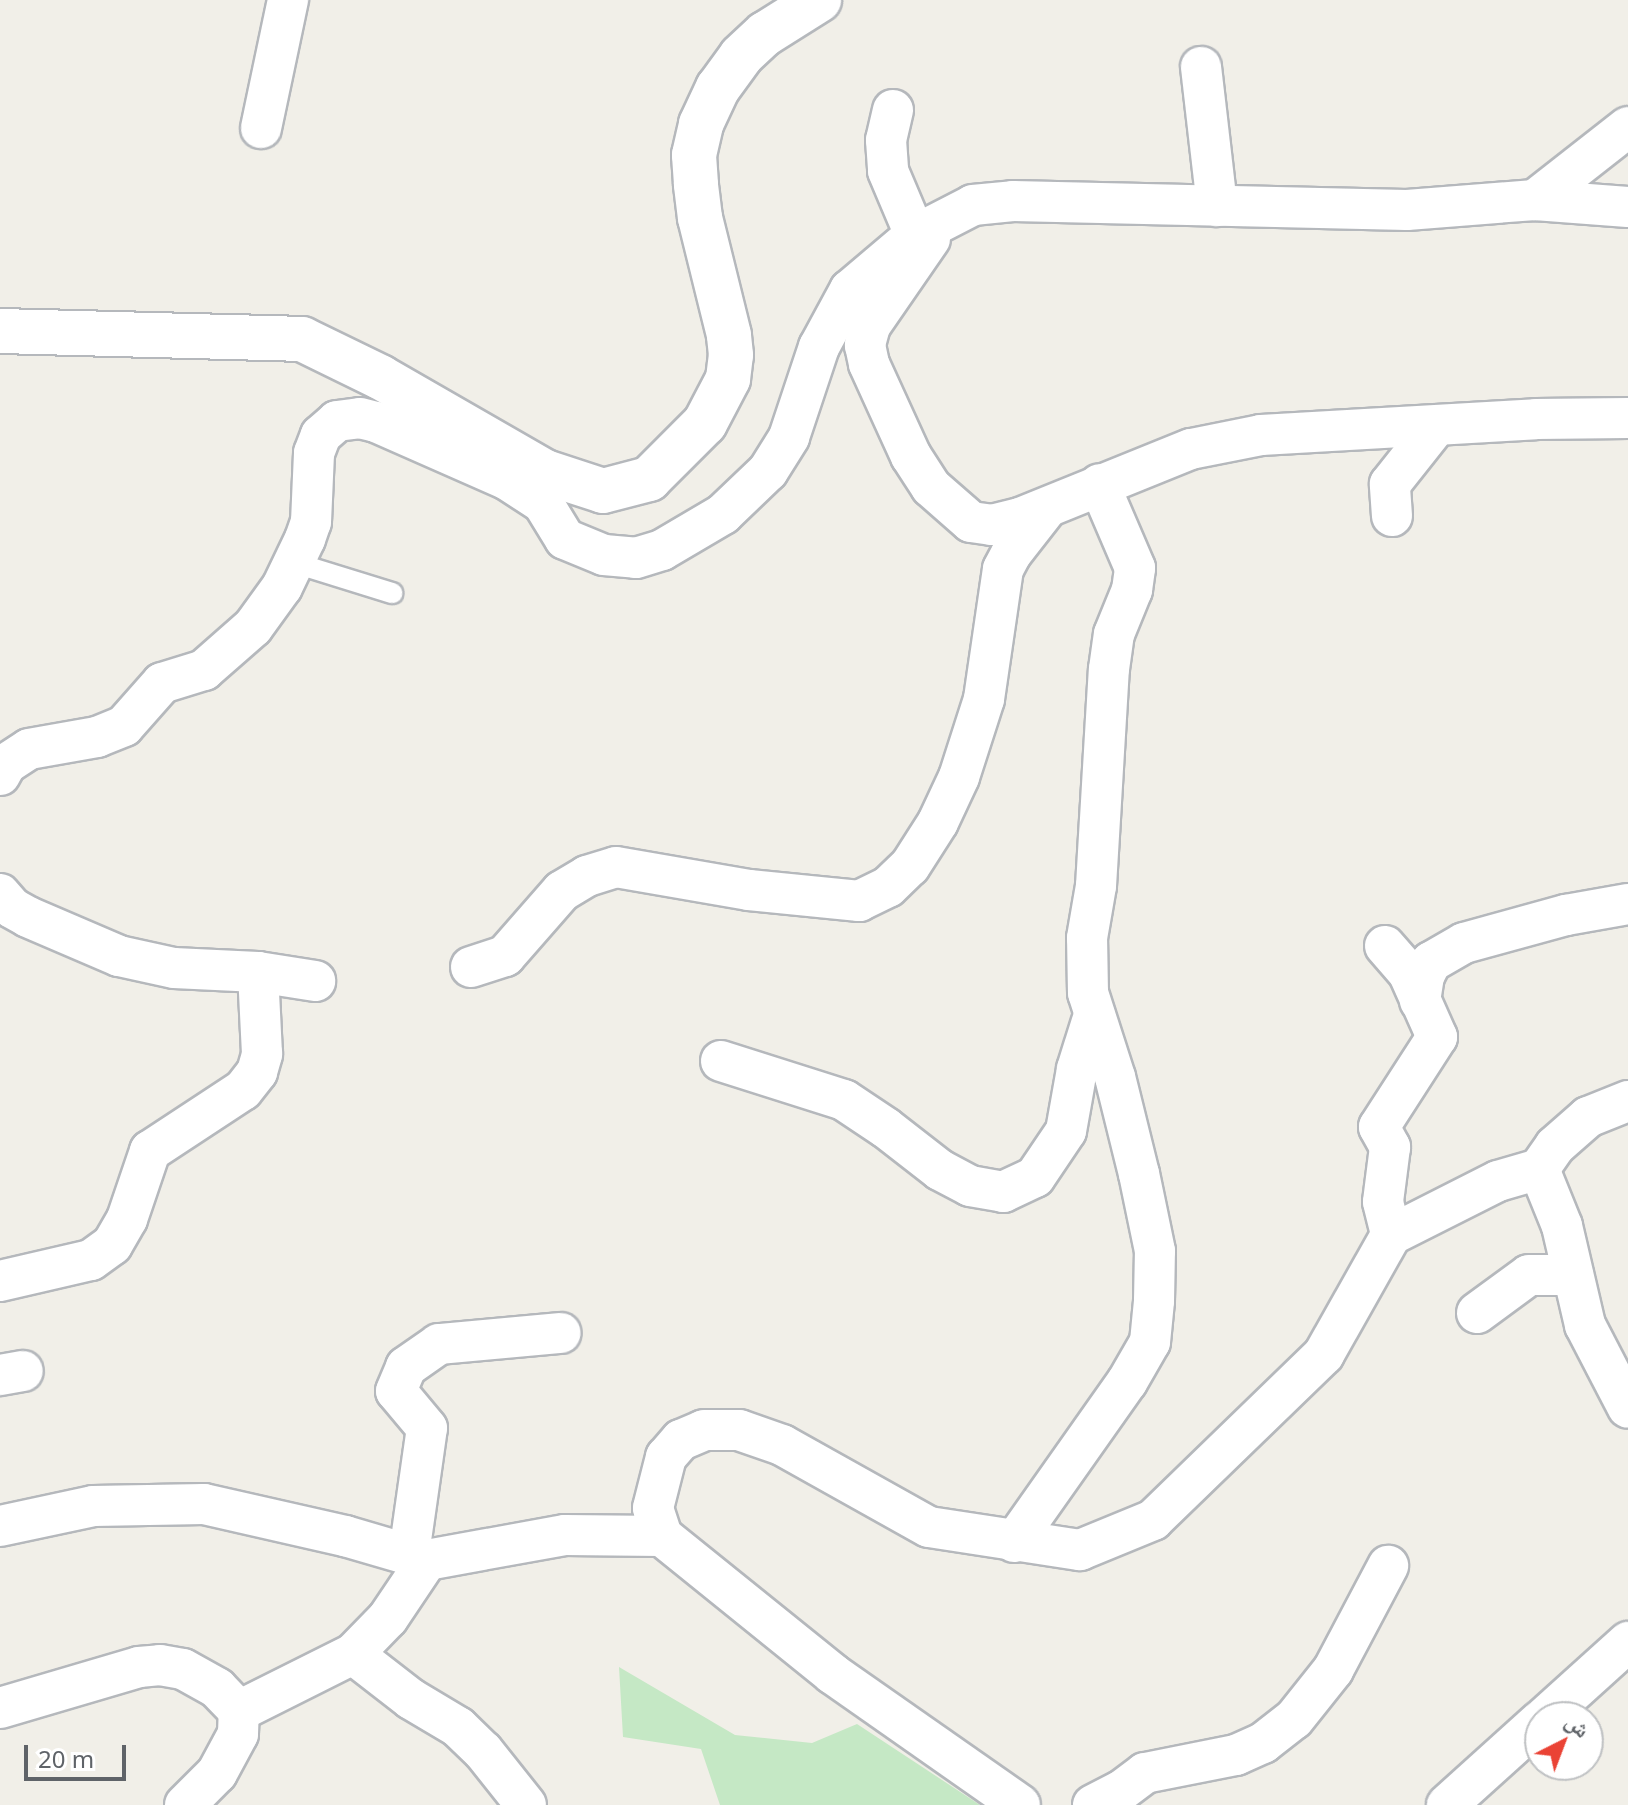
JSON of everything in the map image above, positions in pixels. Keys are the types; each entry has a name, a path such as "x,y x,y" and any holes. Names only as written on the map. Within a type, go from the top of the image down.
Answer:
{"street":[{"path":"261,128 288,0"},
{"path":"0,775 16,756 29,749 97,737 124,726 162,683 190,676 219,660 270,606 295,563 311,522 317,444 327,428 347,419 360,418 396,429 506,479 544,488 603,491 628,487 649,479 705,423 728,379 731,355 700,218 694,155 701,124 718,88 741,56 765,34 819,0"},
{"path":"1201,67 1217,206"},
{"path":"893,110 886,140 888,171 931,226"},
{"path":"1535,200 1628,127"},
{"path":"0,331 302,339 380,377 544,488 565,539 604,555 636,558 662,550 723,514 768,471 789,437 819,347 850,290 931,226 973,205 1013,201 1407,210 1535,200 1628,207"},
{"path":"931,226 870,326 865,345 869,364 911,456 931,487 955,512 971,522 992,525 1047,508 1099,484 1191,449 1261,435 1536,419 1628,418"},
{"path":"1392,516 1390,484 1436,426"},
{"path":"1014,1542 1127,1382 1150,1342 1155,1251 1115,1077 1088,993 1087,938 1098,860 1102,733 1114,634 1132,590 1135,568 1099,484"},
{"path":"471,967 505,956 562,891 587,876 616,867 749,890 859,901 888,887 917,855 938,822 959,777 984,699 1003,569 1047,508"},
{"path":"0,894 12,908 28,917 119,956 174,968 258,972 315,981"},
{"path":"1420,1001 1424,976 1431,962 1464,943 1494,932 1628,904"},
{"path":"1385,946 1409,974 1437,1037 1379,1127 1390,1147 1383,1202 1391,1235"},
{"path":"0,1281 91,1260 112,1245 127,1219 150,1151 243,1090 257,1072 262,1054 258,972"},
{"path":"721,1061 844,1100 940,1170 970,1186 1003,1192 1035,1177 1066,1131 1077,1069 1094,1015"},
{"path":"1020,1805 833,1674 662,1536 653,1508 666,1457 681,1440 704,1430 739,1430 782,1445 929,1527 1080,1550 1153,1520 1324,1354 1391,1235 1498,1181 1539,1169 1555,1146 1588,1117 1628,1101"},
{"path":"1539,1169 1562,1226 1585,1325 1628,1408"},
{"path":"1477,1313 1529,1275 1573,1275"},
{"path":"239,1711 353,1654 388,1618 418,1557 427,1428 396,1391 406,1367 439,1344 561,1333"},
{"path":"0,1526 93,1506 204,1504 418,1557 565,1535 662,1536"},
{"path":"1093,1805 1121,1791 1145,1773 1236,1755 1263,1743 1294,1719 1333,1670 1388,1566"},
{"path":"1563,1701 1628,1642"},
{"path":"353,1654 411,1699 458,1727 483,1751 526,1805"},
{"path":"0,1708 139,1667 160,1665 183,1669 217,1688 239,1711 238,1734 217,1773 192,1803"},
{"path":"1447,1805 1524,1735"}],"lane":[{"path":"295,563 392,593"}],"green space":[{"path":"619,1667 735,1735 812,1743 857,1724 980,1805 720,1805 701,1749 623,1737"}]}
